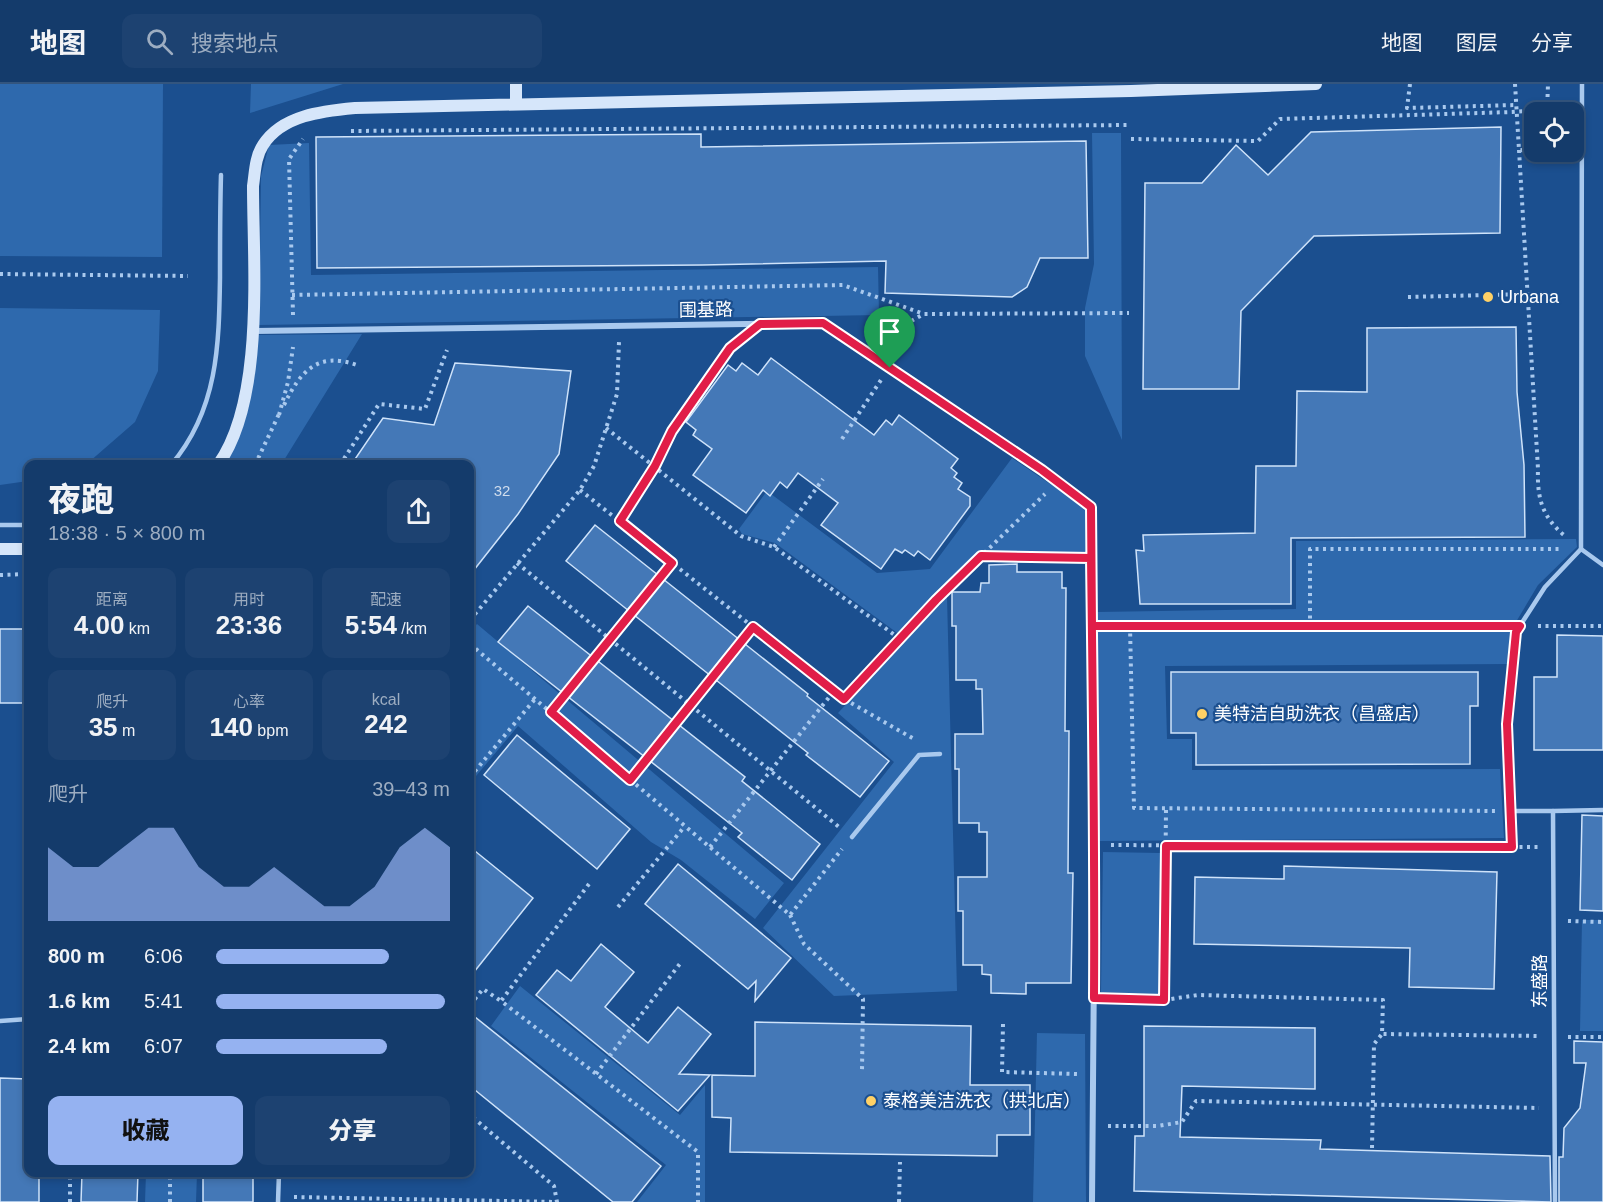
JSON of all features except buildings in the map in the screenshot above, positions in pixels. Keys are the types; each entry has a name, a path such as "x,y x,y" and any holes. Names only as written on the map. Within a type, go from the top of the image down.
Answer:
{"street":[{"path":"516,84 516,104"},
{"path":"222,460 240,418 249,377 253,331 255,166 261,147 273,132 293,120 319,112 355,108 1131,91 1316,84"},
{"name":"围基路","path":"253,331 823,323 1091,507 1095,845 1092,1202"},
{"path":"0,549 24,549"}],"lane":[{"path":"1582,84 1582,102"},
{"path":"1582,162 1581,549 1545,587 1516,632 1507,724 1512,811 1603,810"},
{"path":"175,460 183,451 201,417 213,381 219,337 220,175"},
{"path":"0,525 24,525"},
{"path":"1581,549 1603,565"},
{"path":"852,837 919,755 940,754"},
{"name":"东盛路","path":"1553,811 1555,1202"},
{"path":"0,1021 24,1019"},
{"path":"278,1199 279,1177"}],"path":[{"path":"1410,84 1407,108 1516,105"},
{"path":"1515,84 1538,487 1542,508 1556,528 1581,549"},
{"path":"1547,102 1548,84"},
{"path":"1131,139 1258,141 1280,119 1524,112"},
{"path":"350,131 1130,125"},
{"path":"279,415 292,358 289,159 305,136"},
{"path":"1519,150 1524,150"},
{"path":"0,274 188,276"},
{"path":"292,295 843,285 924,314 1129,313"},
{"path":"1408,297 1527,294"},
{"path":"842,439 890,368 902,326 924,314"},
{"path":"620,521 655,466 672,431 730,348 760,324"},
{"path":"474,615 580,490 594,466 617,394 620,326"},
{"path":"343,460 379,404 425,409 447,350"},
{"path":"257,460 294,385 304,372 319,362 337,360 357,365"},
{"path":"606,428 741,536 774,547 900,639"},
{"path":"774,547 823,479"},
{"path":"844,699 981,556 1042,498 1054,480"},
{"path":"580,490 844,699 940,754"},
{"path":"1310,626 1310,549 1581,549"},
{"path":"981,556 1091,558"},
{"path":"517,563 852,837 790,915"},
{"path":"551,712 672,563"},
{"path":"0,575 24,574"},
{"path":"1092,626 1603,626"},
{"path":"1130,626 1134,808 1512,811 1512,847"},
{"path":"630,780 753,627"},
{"path":"474,647 790,915 804,944 863,999 862,1071"},
{"path":"710,847 834,691"},
{"path":"474,772 534,699"},
{"path":"1164,1000 1166,809"},
{"path":"618,907 685,826"},
{"path":"1095,845 1553,848"},
{"path":"501,1001 589,884"},
{"path":"1553,921 1603,922"},
{"path":"596,1074 682,961"},
{"path":"474,1000 483,989 501,1001 698,1152 698,1202"},
{"path":"1094,998 1164,1000 1198,995 1383,1000 1382,1034 1374,1044 1372,1148"},
{"path":"1004,1024 1002,1071 1093,1074"},
{"path":"1382,1034 1603,1037"},
{"path":"1093,1125 1158,1126 1182,1122 1196,1101 1554,1108"},
{"path":"278,1199 557,1202 555,1186 474,1118"},
{"path":"899,1202 900,1162"},
{"path":"70,1177 70,1202"},
{"path":"170,1177 170,1202"}],"shaded area":[{"path":"0,84 163,84 162,257 0,256"},
{"path":"251,84 343,84 250,113"},
{"path":"1092,133 1121,133 1122,440 1085,356 1085,308 1094,264"},
{"path":"309,143 311,275 878,267 879,315 259,325 261,176 269,145"},
{"path":"0,308 160,310 158,371 135,422 91,460 24,460 24,482 0,485"},
{"path":"362,334 284,460 226,460 240,435 249,403 257,335"},
{"path":"1012,458 1087,509 1087,563 973,562 900,635 775,543 742,534 739,529 767,491 877,573 930,569"},
{"path":"1576,539 1577,547 1538,585 1510,632 1508,664 1165,666 1167,739 1192,739 1192,770 1500,769 1504,838 1099,841 1097,612 1296,609 1296,541"},
{"path":"947,597 957,991 834,996 763,928 894,762 838,713"},
{"path":"477,624 784,883 755,919 681,860 651,842 518,726 474,778 474,627"},
{"path":"1103,852 1160,853 1159,994 1101,992"},
{"path":"1582,920 1603,920 1603,1031 1580,1031"},
{"path":"520,986 680,1115 705,1085 705,1202 637,1202 666,1165 491,1026"},
{"path":"1037,1033 1085,1034 1086,1202 1033,1202"},
{"path":"146,1177 197,1177 196,1202 145,1202"}],"place":[{"name":"Urbana","path":"1488,297"},
{"name":"美特洁自助洗衣（昌盛店）","path":"1202,714"},
{"name":"泰格美洁洗衣（拱北店）","path":"871,1101"}],"route":[{"path":"823,323 890,368 1042,470 1091,507 1092,626 1520,626 1516,632 1507,724 1512,847 1166,846 1164,1000 1094,998 1095,845 1091,558 981,556 936,600 844,699 753,627 630,780 551,712 672,563 620,521 655,466 672,431 730,348 760,324 823,323"}]}
